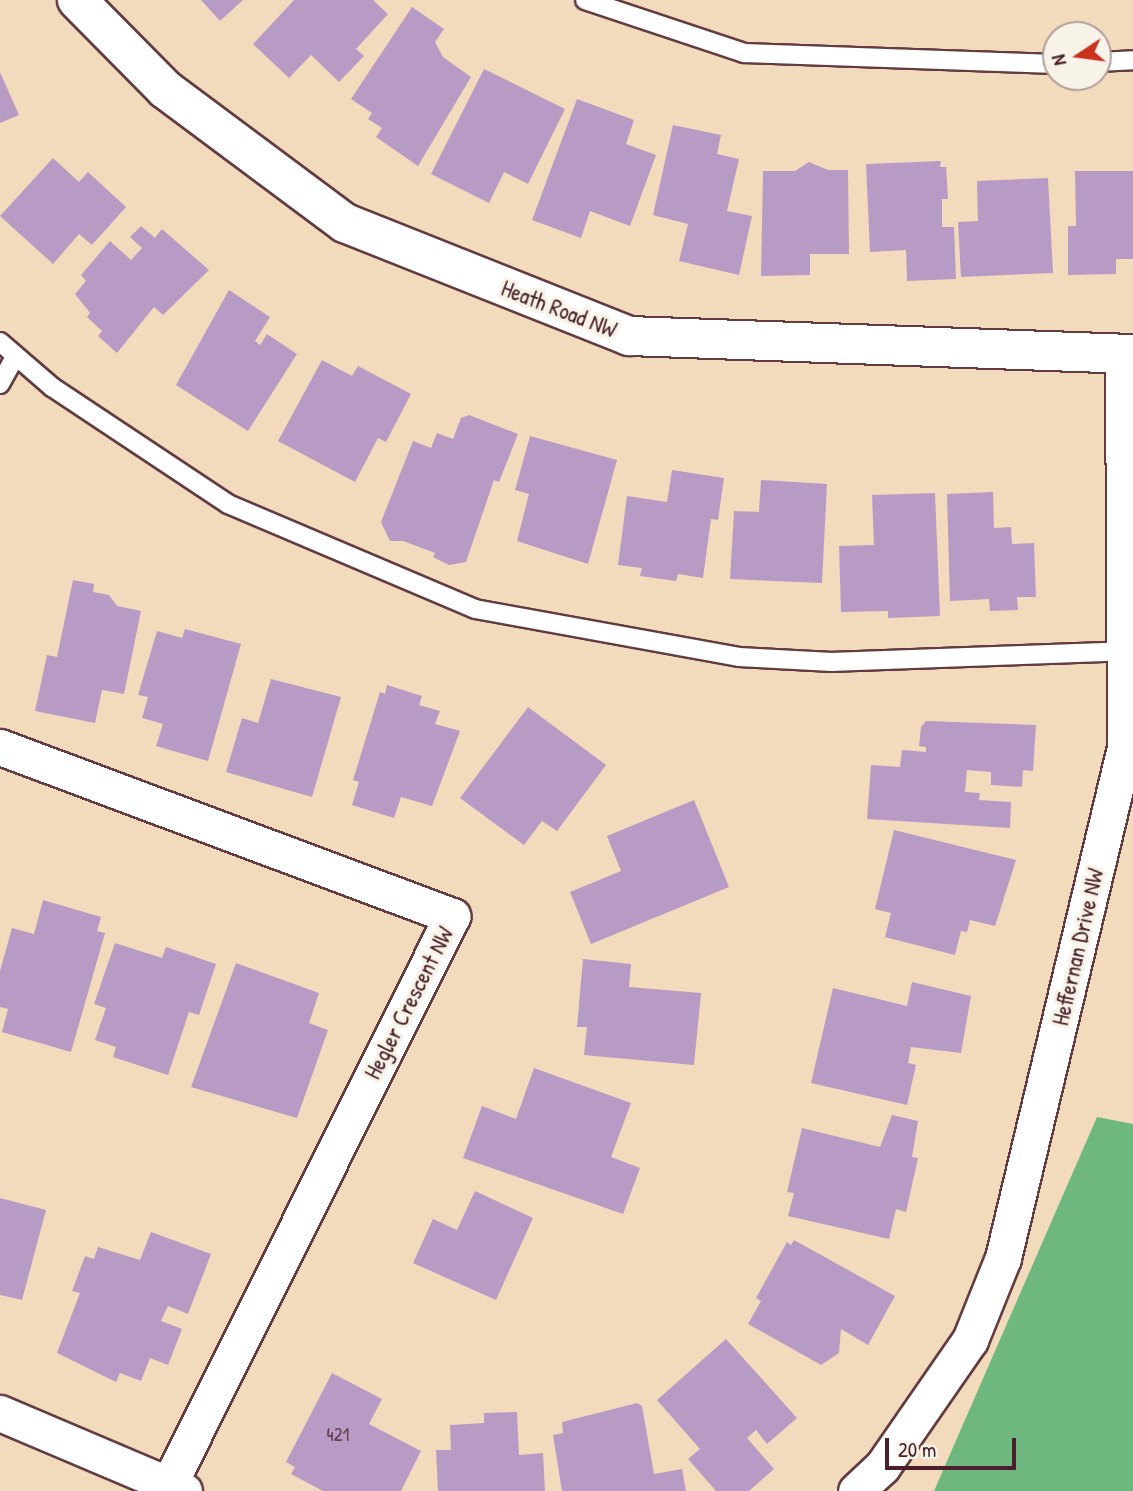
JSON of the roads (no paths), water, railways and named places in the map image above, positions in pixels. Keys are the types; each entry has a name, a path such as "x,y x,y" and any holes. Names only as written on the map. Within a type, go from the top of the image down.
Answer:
{"street":[{"name":"Heath Road NW","path":"77,0 164,89 345,223 629,336 1128,354"},
{"name":"Heffernan Drive NW","path":"856,1491 882,1467 970,1340 1003,1258 1125,747 1128,354"},
{"name":"Hegler Crescent NW","path":"0,747 452,916 176,1487"},
{"path":"0,1413 176,1487"}],"lane":[{"path":"586,0 744,53 1042,64"},
{"path":"1112,61 1133,60"},
{"path":"0,342 52,387 228,504 475,609 739,657 832,662 1127,651"},
{"path":"0,384 15,357"}]}
